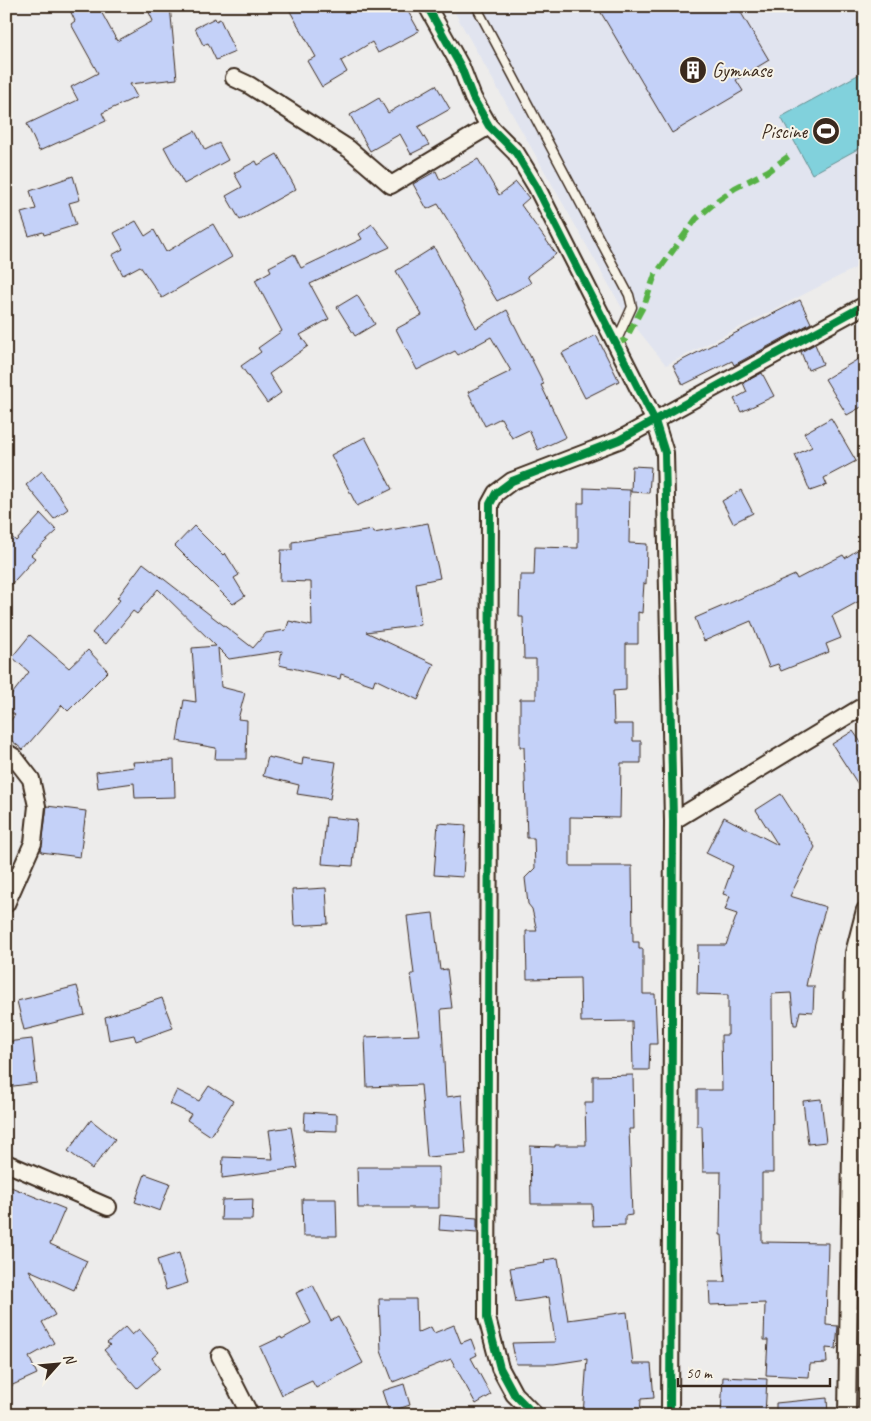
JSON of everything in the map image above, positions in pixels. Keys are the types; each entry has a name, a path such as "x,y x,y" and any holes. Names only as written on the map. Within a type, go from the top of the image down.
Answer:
{"street":[{"path":"427,6 461,67 473,98 489,126 516,153 536,186 655,421 665,453 673,822 670,1415"},
{"path":"234,78 249,85 349,149 390,185 489,126"},
{"path":"535,1415 514,1394 500,1368 487,1318 490,504 496,493 512,481 619,440 865,305"},
{"path":"673,822 865,705"},
{"path":"6,752 14,757 31,779 37,806 33,843 6,904"},
{"path":"847,1415 854,953 865,910"},
{"path":"852,1113 865,1126"},
{"path":"6,1163 108,1207"},
{"path":"220,1356 250,1415"}],"lane":[{"path":"476,6 630,294 632,307 615,344"}],"shaded area":[{"path":"451,6 865,6 865,263 666,365 626,315"}],"water":[{"name":"Piscine","path":"865,71 865,145 812,174 781,117"}],"building":[{"path":"68,6 98,6 117,41 153,21 146,6 170,6 177,79 130,84 137,97 102,113 106,121 39,151 27,124 78,100 71,87 98,73 71,24 75,21"},
{"path":"287,6 405,6 419,31 378,53 372,42 341,61 347,72 322,87 307,61 316,57"},
{"name":"Gymnase","path":"597,6 737,6 769,60 736,80 743,91 672,133"},
{"path":"215,18 216,21 220,19 235,52 216,60 208,43 203,45 195,28"},
{"path":"436,85 450,109 418,127 429,145 411,154 400,134 370,151 350,115 379,98 388,113"},
{"path":"195,131 205,150 219,143 228,160 184,184 164,147"},
{"path":"277,154 296,189 240,220 226,196 242,187 234,173 256,161 258,165"},
{"path":"478,159 499,195 516,182 529,198 521,205 556,254 527,276 531,283 497,301 438,204 427,209 413,184 436,171 440,180"},
{"path":"73,176 80,200 69,203 76,225 44,235 43,232 29,236 21,213 36,209 30,191"},
{"path":"136,221 145,236 154,230 166,252 213,224 232,257 162,298 140,266 123,275 112,255 123,249 114,233"},
{"path":"372,224 390,247 310,284 329,319 300,335 308,346 269,374 281,393 267,403 241,366 261,352 258,348 282,331 255,280 271,271 269,267 294,254 301,268 362,239 359,234"},
{"path":"434,247 476,328 507,310 544,384 541,385 566,437 538,450 529,430 512,438 501,418 485,426 468,392 511,371 491,337 458,355 455,351 417,370 396,329 422,315 396,271"},
{"path":"357,295 375,324 355,336 337,307"},
{"path":"800,300 811,323 734,365 732,361 683,385 673,365"},
{"path":"596,335 619,381 585,398 562,353"},
{"path":"815,344 823,364 808,370 801,352"},
{"path":"865,355 865,405 847,415 825,379"},
{"path":"762,373 774,396 741,412 734,399 747,392 743,383"},
{"path":"831,418 856,461 824,478 827,485 810,491 795,455 812,447 804,433"},
{"path":"365,437 392,489 357,506 331,455"},
{"path":"632,466 651,467 649,493 631,492"},
{"path":"42,471 68,509 54,519 26,485"},
{"path":"584,488 630,490 629,543 647,544 646,584 644,583 642,613 638,612 638,644 626,644 626,690 613,691 614,724 633,724 633,741 641,741 641,763 621,763 620,818 570,817 570,866 632,866 633,942 639,942 639,949 643,949 643,994 655,994 657,1044 650,1044 649,1070 633,1070 632,1021 581,1022 580,978 527,979 526,931 537,931 532,909 528,904 525,878 535,868 534,838 527,838 524,747 520,747 520,699 536,699 536,659 524,659 523,617 519,617 520,575 534,575 535,547 578,548 578,503 584,503"},
{"path":"741,490 753,513 733,523 722,501"},
{"path":"41,514 57,531 31,555 35,558 6,590 6,532 16,541"},
{"path":"428,523 440,578 416,583 421,625 366,632 434,664 418,700 375,679 373,685 341,674 340,679 279,665 282,651 229,659 218,648 221,687 245,693 238,719 247,720 246,759 215,759 216,748 177,741 184,700 196,702 192,648 216,646 158,589 137,614 133,611 106,644 92,633 120,600 117,598 143,563 253,648 266,633 286,630 289,621 312,626 311,582 280,581 281,550 292,550 292,542 373,530 374,533"},
{"path":"194,526 223,555 225,553 239,575 234,578 245,596 233,604 175,546"},
{"path":"865,545 865,598 832,616 841,638 826,644 829,652 781,671 778,664 769,667 751,621 704,641 695,618 795,575 797,579 843,555 845,558"},
{"path":"30,635 69,668 88,650 108,671 68,711 62,705 23,750 6,736 6,726 15,715 6,709 6,702 29,672 12,657"},
{"path":"853,731 865,748 865,795 832,744"},
{"path":"268,757 302,765 303,757 336,762 330,799 297,794 299,785 263,776"},
{"path":"174,760 175,797 135,798 134,783 98,788 96,772 134,767 133,762"},
{"path":"781,794 815,847 790,896 826,907 815,943 806,986 814,986 813,1012 800,1011 797,1025 794,1025 791,993 772,994 773,1173 762,1173 762,1242 828,1243 826,1325 838,1326 836,1349 826,1348 827,1363 810,1364 809,1377 766,1375 768,1340 764,1340 765,1303 710,1305 709,1282 725,1282 722,1235 720,1235 721,1172 703,1172 702,1126 697,1126 697,1090 722,1090 721,1035 728,1035 728,995 697,994 698,945 726,945 737,914 725,910 730,896 723,894 733,866 706,853 724,817 778,845 756,810"},
{"path":"47,806 86,811 80,857 41,852"},
{"path":"326,817 357,820 353,866 322,864"},
{"path":"438,823 466,825 463,877 434,875"},
{"path":"326,888 328,924 294,926 292,890"},
{"path":"433,913 440,970 447,969 452,1008 441,1009 446,1097 462,1095 466,1154 427,1157 421,1085 367,1087 365,1037 419,1035 411,974 414,974 407,916"},
{"path":"77,986 85,1015 24,1030 17,1001"},
{"path":"162,998 173,1028 136,1041 134,1035 109,1040 105,1017"},
{"path":"32,1039 37,1083 6,1087 6,1042"},
{"path":"633,1075 634,1129 629,1129 632,1215 625,1216 625,1225 593,1226 592,1204 531,1204 530,1146 586,1145 585,1102 593,1102 593,1076"},
{"path":"209,1086 233,1101 211,1136 187,1120 191,1114 170,1104 177,1090 199,1101"},
{"path":"821,1099 826,1142 808,1144 803,1101"},
{"path":"305,1112 337,1114 337,1131 304,1130"},
{"path":"91,1120 115,1139 92,1169 68,1151"},
{"path":"291,1127 298,1168 222,1178 223,1157 273,1159 269,1130"},
{"path":"357,1167 439,1167 439,1208 358,1208"},
{"path":"145,1174 170,1183 160,1211 135,1202"},
{"path":"6,1185 65,1209 50,1244 87,1261 74,1290 29,1270 55,1315 42,1322 54,1343 29,1357 37,1374 6,1388"},
{"path":"253,1199 252,1220 221,1220 222,1200"},
{"path":"302,1199 336,1199 337,1236 303,1236"},
{"path":"440,1215 477,1218 477,1233 439,1230"},
{"path":"179,1253 188,1283 166,1290 157,1260"},
{"path":"558,1258 568,1320 627,1312 633,1364 651,1364 654,1398 641,1399 640,1415 583,1415 587,1359 554,1364 516,1364 512,1343 555,1342 549,1297 516,1302 510,1268 545,1263 544,1260"},
{"path":"313,1285 331,1321 338,1317 363,1363 316,1388 312,1381 282,1395 260,1347 281,1337 282,1339 311,1323 296,1293"},
{"path":"379,1299 416,1299 417,1333 431,1327 434,1333 454,1325 461,1343 471,1339 477,1355 471,1358 491,1395 476,1404 451,1359 393,1382 381,1351"},
{"path":"125,1327 132,1335 139,1329 159,1352 152,1358 160,1368 137,1388 104,1350 110,1345 107,1343"},
{"path":"723,1377 767,1379 765,1415 721,1415"},
{"path":"404,1384 410,1405 389,1412 382,1391"},
{"path":"827,1398 828,1415 776,1415 776,1403"}],"marked path":[{"path":"615,344 625,340 645,303 655,275 696,219 735,188 768,171 789,156"}],"cycle path":[{"path":"427,6 461,67 473,98 489,126 516,153 536,186 655,421 665,453 673,821 670,1415"},
{"path":"535,1415 514,1394 500,1368 487,1318 490,504 496,493 512,481 619,440 865,305"}],"place":[{"name":"Gymnase","path":"693,70"},
{"name":"Piscine","path":"826,131"}]}
